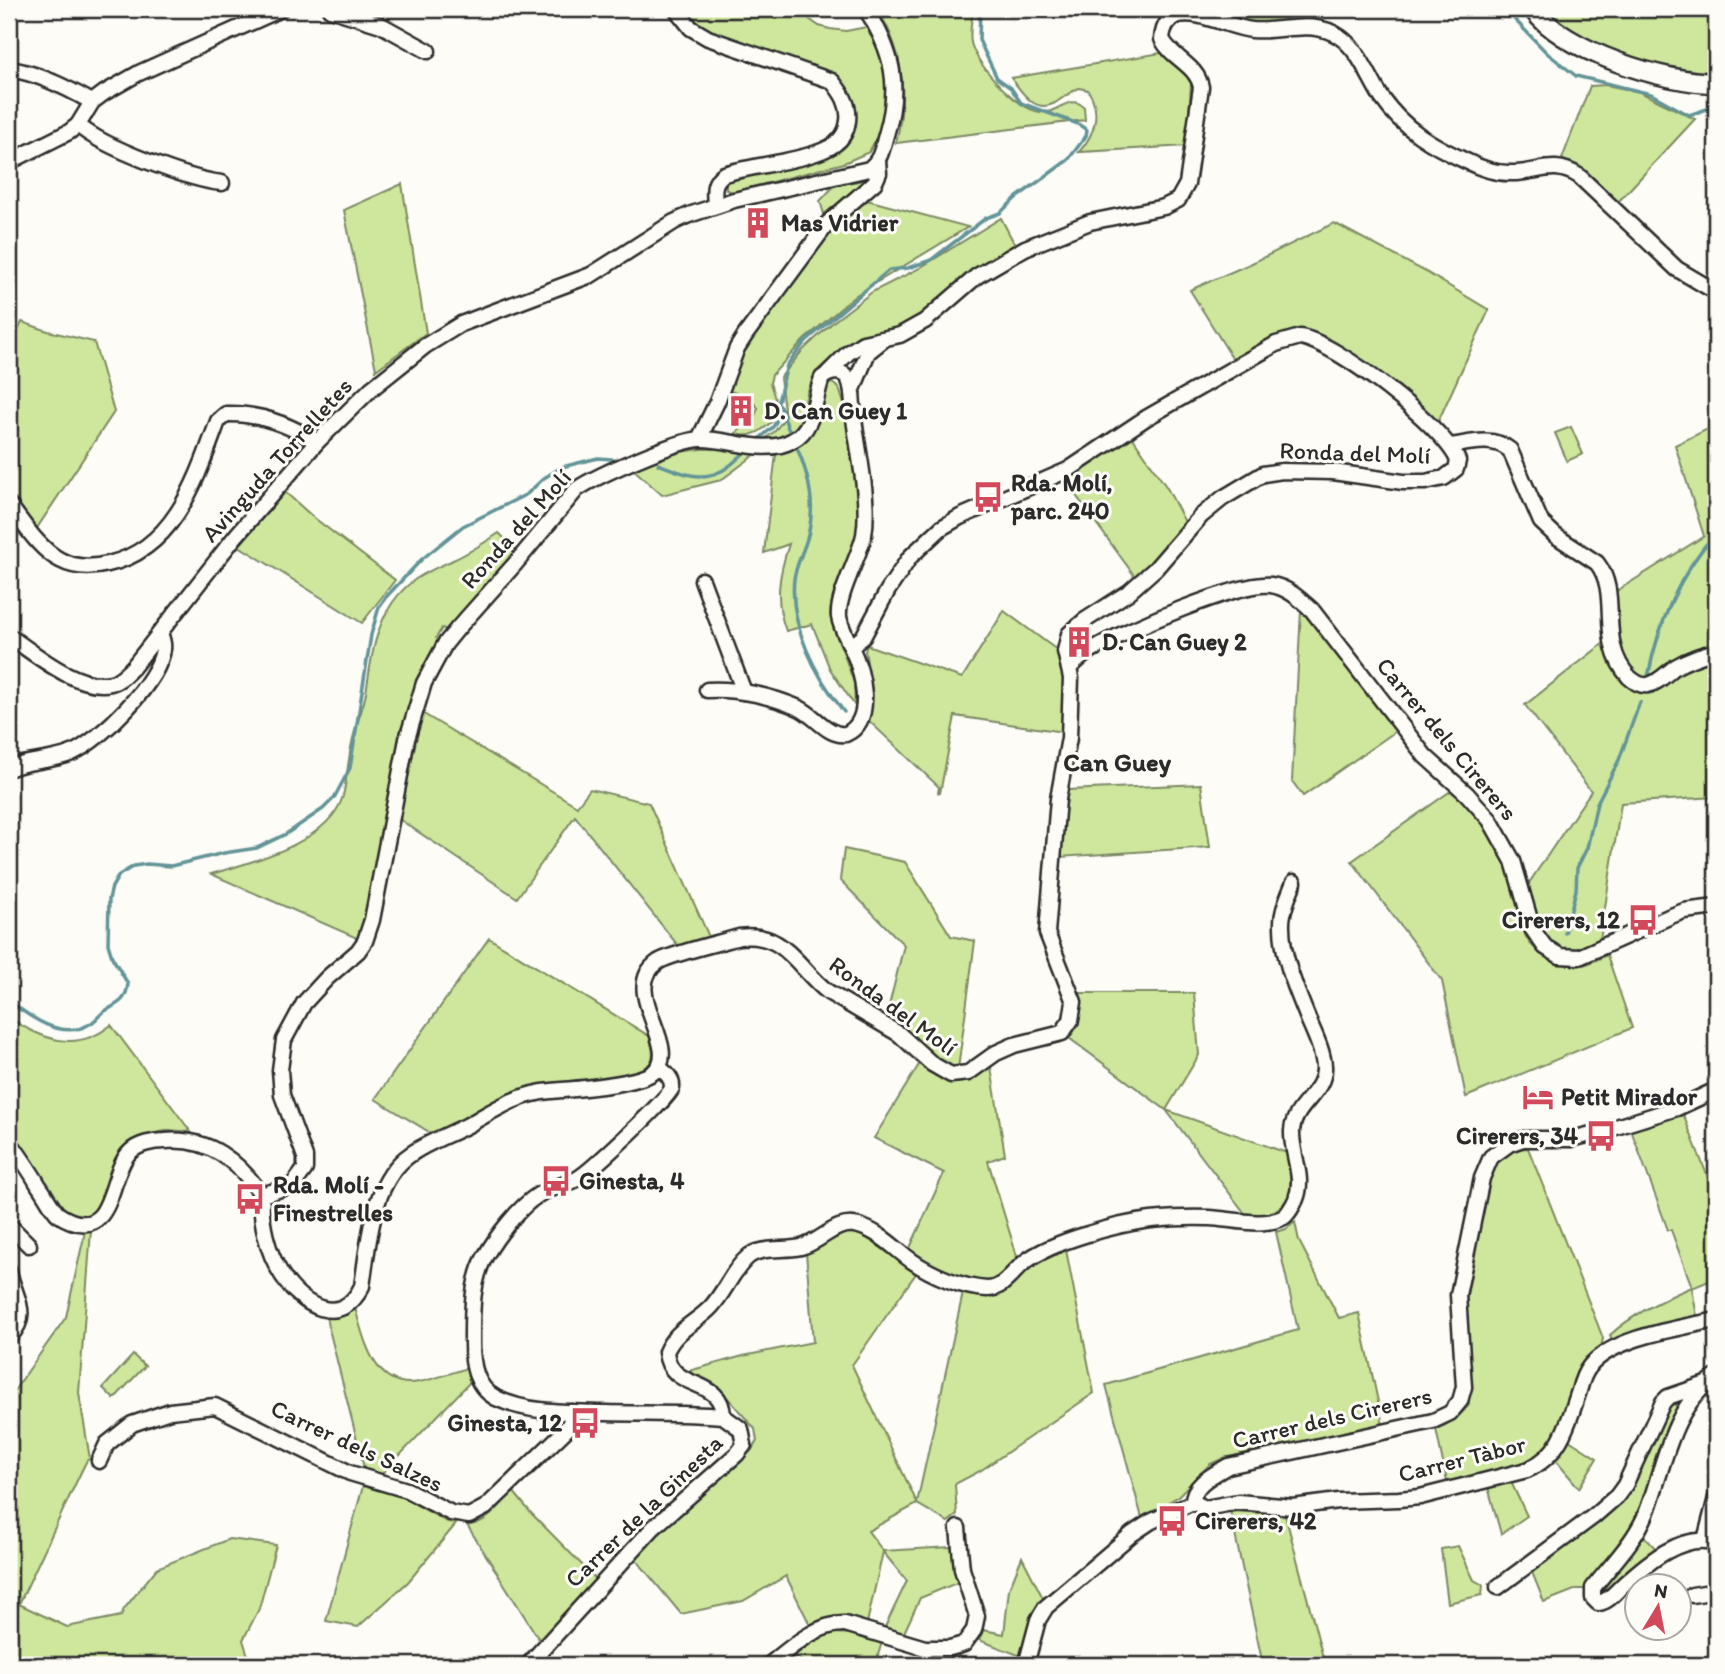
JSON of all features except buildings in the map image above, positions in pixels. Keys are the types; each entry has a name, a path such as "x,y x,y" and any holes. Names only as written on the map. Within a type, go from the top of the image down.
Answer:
{"main road":[{"path":"1533,9 1548,26 1578,46 1667,77 1716,83"}],"street":[{"path":"9,162 69,132 78,125 92,102 139,73 281,9"},
{"path":"330,9 381,25 428,51"},
{"path":"676,9 691,28 708,38 832,81 841,91 848,109 847,128 837,143 812,154 724,174 714,187 715,205"},
{"path":"699,439 717,402 737,348 746,334 827,224 875,181 879,173 878,161 891,119 894,74 883,38 866,9"},
{"path":"828,373 848,353 863,343 900,335 925,321 977,275 1025,248 1090,222 1172,204 1182,195 1187,184 1194,145 1201,87 1196,73 1171,52 1162,39 1166,23 1178,15 1254,31 1307,26 1331,32 1354,49 1384,100 1414,134 1492,171 1511,173 1552,167 1568,169 1579,176 1677,269 1716,292"},
{"path":"9,69 43,78 92,102"},
{"path":"78,125 101,140 187,176 222,183"},
{"name":"Avinguda Torrelletes","path":"9,636 69,675 107,684 127,673 235,537 354,403 383,378 450,330 591,275 674,222 715,205 869,169 878,161"},
{"path":"852,392 868,352 887,338"},
{"name":"Ronda del Molí","path":"657,1068 661,1058 660,1047 644,992 651,968 664,958 749,936 768,939 786,948 818,984 899,1034 947,1074 964,1075 996,1053 1014,1045 1062,1033 1071,1020 1074,1002 1047,933 1058,799 1069,738 1069,667 1065,645 1073,629 1129,592 1156,568 1201,516 1254,478 1270,472 1314,471 1402,482 1435,481 1456,469 1458,461 1451,446 1403,399 1308,338 1284,341 1146,418 1068,470 941,528 910,557 888,590 863,637 851,647"},
{"path":"707,690 725,688 803,710 842,735 850,733 860,717 863,699 861,674 842,626 839,610 863,536 865,517 861,460 852,392 845,376 835,371 828,373"},
{"name":"Ronda del Molí","path":"262,1195 293,1185 304,1169 305,1157 282,1095 280,1070 284,1040 304,1003 365,941 372,920 415,706 445,644 577,489 588,481 645,456 699,439 755,446 779,445 793,441 807,428 817,390 822,378 828,373"},
{"path":"9,505 58,559 78,566 99,566 116,562 138,551 165,531 187,498 218,421 226,414 286,424 317,442"},
{"path":"1451,446 1487,441 1503,444 1510,450 1534,512 1541,522 1601,568 1606,581 1612,647 1622,668 1636,683 1644,686 1653,684 1683,662 1716,651"},
{"path":"702,580 744,692"},
{"name":"Carrer dels Cirerers","path":"1069,667 1099,645 1184,608 1256,586 1278,587 1295,595 1312,610 1425,756 1467,794 1490,820 1513,861 1533,930 1545,947 1560,956 1579,957 1684,911 1716,907"},
{"path":"9,769 73,752 91,741 140,695 159,660 163,647 160,633"},
{"path":"723,1416 723,1406 718,1396 676,1373 670,1367 666,1352 675,1336 702,1317 713,1305 742,1263 752,1254 802,1247 838,1227 857,1225 871,1230 915,1263 939,1275 958,1283 990,1289 1003,1283 1039,1254 1058,1245 1118,1226 1181,1217 1266,1222 1285,1216 1296,1200 1300,1181 1292,1142 1292,1127 1297,1114 1318,1089 1325,1070 1322,1053 1300,998 1285,947 1282,922 1294,883"},
{"path":"9,1141 57,1214 76,1222 89,1222 99,1217 131,1150 153,1142 194,1142 216,1149 247,1174 262,1195 262,1217 270,1251 282,1275 300,1297 311,1305 322,1309 342,1308 349,1305 362,1286 374,1219 387,1183 411,1154 511,1101 544,1091 626,1082 649,1074 657,1068"},
{"name":"Carrer de la Ginesta","path":"528,1665 653,1528 741,1450 744,1439 741,1429 723,1416 572,1412 520,1406 495,1397 481,1387 475,1371 472,1355 476,1279 486,1255 521,1209 539,1194 579,1178 602,1161 623,1137 669,1096 672,1082 669,1076 657,1068"},
{"name":"Carrer dels Cirerers","path":"1026,1665 1038,1620 1046,1607 1132,1534 1150,1522 1193,1502 1193,1494 1209,1477 1228,1466 1433,1420 1450,1413 1460,1401 1464,1387 1458,1320 1460,1279 1482,1178 1491,1157 1509,1144 1523,1139 1571,1139 1600,1132 1677,1108 1716,1090"},
{"path":"9,1225 19,1232 29,1245"},
{"path":"9,1270 21,1310 21,1321 9,1337"},
{"name":"Carrer Tàbor","path":"1193,1502 1205,1508 1238,1502 1293,1507 1338,1501 1420,1497 1527,1470 1542,1462 1559,1444 1571,1418 1586,1372 1598,1359 1635,1341 1716,1320"},
{"path":"1711,1380 1684,1414 1675,1432 1642,1523 1593,1588 1592,1598 1602,1603 1661,1555 1686,1543 1711,1542 1716,1498"},
{"path":"1498,1587 1617,1496 1625,1485 1662,1402 1668,1397 1711,1380"},
{"name":"Carrer dels Salzes","path":"99,1461 107,1444 132,1424 170,1411 215,1406 350,1473 407,1490 451,1513 469,1516 486,1507 566,1430 572,1412"},
{"path":"769,1665 812,1634 831,1625 845,1625 925,1648 942,1649 964,1644 974,1630 977,1616 962,1569 958,1528"},
{"path":"1694,1595 1716,1591"}],"green space":[{"path":"684,9 795,9 819,26 830,29 846,31 866,27 881,56 886,80 883,118 869,152 844,163 733,192 726,190 729,180 834,153 851,136 853,112 846,89 834,76 710,31 695,23"},
{"path":"881,9 973,9 970,33 972,46 991,76 1010,96 1040,112 1052,111 1068,103 1078,103 1084,107 1085,120 896,143 902,109 901,76 894,44 879,12"},
{"path":"1186,9 1285,9 1286,21 1256,25"},
{"path":"1541,9 1716,9 1716,71 1679,73 1602,48 1573,35"},
{"path":"1161,53 1182,69 1191,83 1187,146 1079,152 1089,138 1095,122 1095,106 1088,90 1079,88 1055,103 1041,106 1029,100 1011,78"},
{"path":"1606,85 1640,92 1695,119 1618,202 1582,169 1562,159 1590,86"},
{"path":"868,179 824,214 820,201 834,186"},
{"path":"402,184 426,333 376,370 344,210"},
{"path":"867,200 968,227 856,295 804,340 772,375 770,383 777,405 775,418 757,432 735,434 754,418 758,408 750,398 730,391 738,363 748,343 830,231"},
{"path":"1001,218 1015,245 966,276 921,316 906,324 860,338 836,354 813,378 800,426 781,438 763,440 775,431 785,417 780,378 802,351 833,322 872,292 918,269"},
{"path":"1334,223 1426,272 1489,310 1437,424 1400,387 1342,350 1293,333 1273,338 1234,361 1190,290"},
{"path":"22,322 94,342 114,412 37,528 9,492 9,350"},
{"path":"832,383 839,388 845,407 853,448 859,521 852,554 832,600 830,615 854,683 855,706 830,669 812,624 786,631 780,609 779,587 789,544 764,553 776,454 800,445 808,438 817,420 826,385"},
{"path":"1716,425 1716,797 1621,803 1600,940 1583,948 1567,949 1556,945 1541,929 1529,883 1591,791 1525,705 1604,643 1618,642 1615,592 1704,536 1675,445"},
{"path":"1571,427 1583,454 1567,461 1555,433"},
{"path":"1131,435 1167,488 1186,524 1136,578 1064,479"},
{"path":"702,449 756,454 721,480 662,495 632,468 680,452"},
{"path":"285,492 395,580 362,623 239,546"},
{"path":"499,533 516,550 446,630 442,628 408,709 390,786 369,903 359,939 211,874 287,848 322,826 335,812 343,796 374,646 387,612 399,594 413,581"},
{"path":"1301,610 1345,662 1396,731 1303,796 1292,781"},
{"path":"1004,611 1057,650 1064,681 1064,732 955,716 938,793 939,787 869,721 873,695 865,651 867,645 962,678"},
{"path":"422,713 577,806 590,789 649,803 710,939 680,948 575,816 517,898 399,819"},
{"path":"1201,784 1210,847 1059,857 1068,790"},
{"path":"1452,790 1484,824 1500,851 1512,880 1524,933 1530,943 1543,954 1566,964 1585,964 1607,955 1632,1028 1466,1097 1442,981 1352,861"},
{"path":"844,849 905,862 951,936 975,941 958,1069 938,1061 886,1018 904,945 840,880"},
{"path":"489,938 649,1036 652,1058 647,1066 633,1074 544,1087 506,1097 436,1136 375,1099"},
{"path":"1078,993 1194,993 1199,1055 1166,1110 1069,1038 1080,1017"},
{"path":"9,1017 34,1032 59,1040 85,1039 111,1025 191,1132 154,1133 133,1143 116,1160 98,1208 82,1217 72,1215 62,1208 9,1131"},
{"path":"920,1063 939,1078 955,1083 971,1079 991,1067 1005,1155 988,1161 1018,1260 992,1282 974,1282 962,1278 909,1250 944,1173 874,1138"},
{"path":"1166,1110 1287,1153 1290,1190 1283,1206 1274,1211 1247,1216"},
{"path":"1683,1114 1716,1198 1716,1278 1692,1288 1697,1317 1613,1342 1610,1335 1628,1320 1692,1287 1631,1130"},
{"path":"1528,1148 1603,1338 1601,1348 1588,1359 1579,1373 1557,1433 1548,1447 1536,1458 1506,1471 1447,1482 1436,1429 1454,1420 1469,1405 1466,1302 1485,1192 1499,1159 1517,1149"},
{"path":"1295,1222 1299,1241 1339,1318 1359,1313 1383,1425 1224,1458 1210,1464 1177,1497 1142,1518 1106,1385 1298,1330 1276,1232"},
{"path":"91,1230 79,1393 90,1459 81,1472 19,1604 67,1627 121,1616 157,1568 229,1539 276,1545 259,1609 243,1640 251,1665 9,1665 9,1398 66,1317 85,1231"},
{"path":"842,1232 862,1235 917,1272 852,1365 917,1503 963,1293 990,1296 1002,1293 1031,1268 1066,1250 1094,1393 980,1471 955,1484 957,1515 948,1522 917,1504 868,1531 883,1551 951,1547 959,1582 920,1598 903,1635 884,1629 907,1581 883,1552 867,1623 811,1627 786,1576 743,1601 681,1614 634,1557 691,1503 738,1464 757,1441 755,1429 720,1389 685,1372 743,1356 813,1342 806,1252"},
{"path":"355,1308 367,1347 381,1371 391,1379 404,1383 419,1382 467,1368 471,1381 380,1476 365,1472 326,1317 338,1316"},
{"path":"133,1355 145,1366 114,1399 103,1388"},
{"path":"1674,1403 1677,1408 1661,1444 1637,1518 1585,1589 1577,1589 1544,1602 1532,1572 1597,1524 1620,1503 1633,1483 1660,1420"},
{"path":"1569,1440 1597,1458 1579,1488 1556,1461"},
{"path":"1511,1482 1527,1516 1501,1534 1488,1487"},
{"path":"363,1486 403,1497 445,1521 456,1524 408,1582 358,1627 326,1621"},
{"path":"513,1491 596,1579 540,1641 467,1525 487,1518"},
{"path":"1230,1511 1285,1514 1325,1665 1263,1665"},
{"path":"1643,1535 1658,1551 1624,1572 1600,1594"},
{"path":"1458,1546 1474,1580 1483,1585 1482,1595 1448,1603 1441,1549"},
{"path":"1022,1557 1044,1600 1030,1620 1021,1656 979,1640 983,1630 1004,1634 1009,1589"},
{"path":"834,1633 851,1634 882,1642 875,1665 805,1665 796,1655 818,1638"},
{"path":"919,1653 958,1654 963,1665 919,1665"}],"waterway":[{"path":"759,439 773,427 778,418 778,402 787,365 806,341 889,270 908,268 931,260 986,218 1000,213 1068,160 1086,136 1087,130 1078,124 1021,103 1011,88 997,78 979,40 980,9"},
{"path":"1508,9 1547,53 1576,76 1651,94 1689,115 1716,106 1716,88"},
{"path":"780,406 789,431"},
{"path":"798,450 806,472 811,516 807,539 794,579 796,615 807,650 824,683 844,712"},
{"path":"658,464 703,476 722,471 743,454"},
{"path":"9,1001 46,1025 67,1030 90,1024 121,1001 128,984 112,957 108,944 109,899 119,875 134,866 171,866 257,848 286,834 323,809 334,798 350,768 371,635 379,607 386,597 422,559 463,526 527,494 544,478 562,467 598,458 612,459"},
{"path":"1648,677 1664,618 1672,600 1692,564 1716,533"},
{"path":"1565,933 1576,890 1577,868 1587,848 1597,803 1619,760 1640,702"}],"place":[{"name":"Mas Vidrier","path":"758,223"},
{"name":"D. Can Guey 1","path":"741,411"},
{"name":"Rda. Molí, parc. 240","path":"988,497"},
{"name":"D. Can Guey 2","path":"1079,642"},
{"name":"Cirerers, 12","path":"1643,920"},
{"name":"Petit Mirador","path":"1538,1097"},
{"name":"Cirerers, 34","path":"1601,1136"},
{"name":"Ginesta, 4","path":"556,1181"},
{"name":"Rda. Molí - Finestrelles","path":"250,1199"},
{"name":"Ginesta, 12","path":"585,1423"},
{"name":"Cirerers, 42","path":"1172,1521"}],"district":[{"name":"Can Guey","path":"1117,762"}]}
